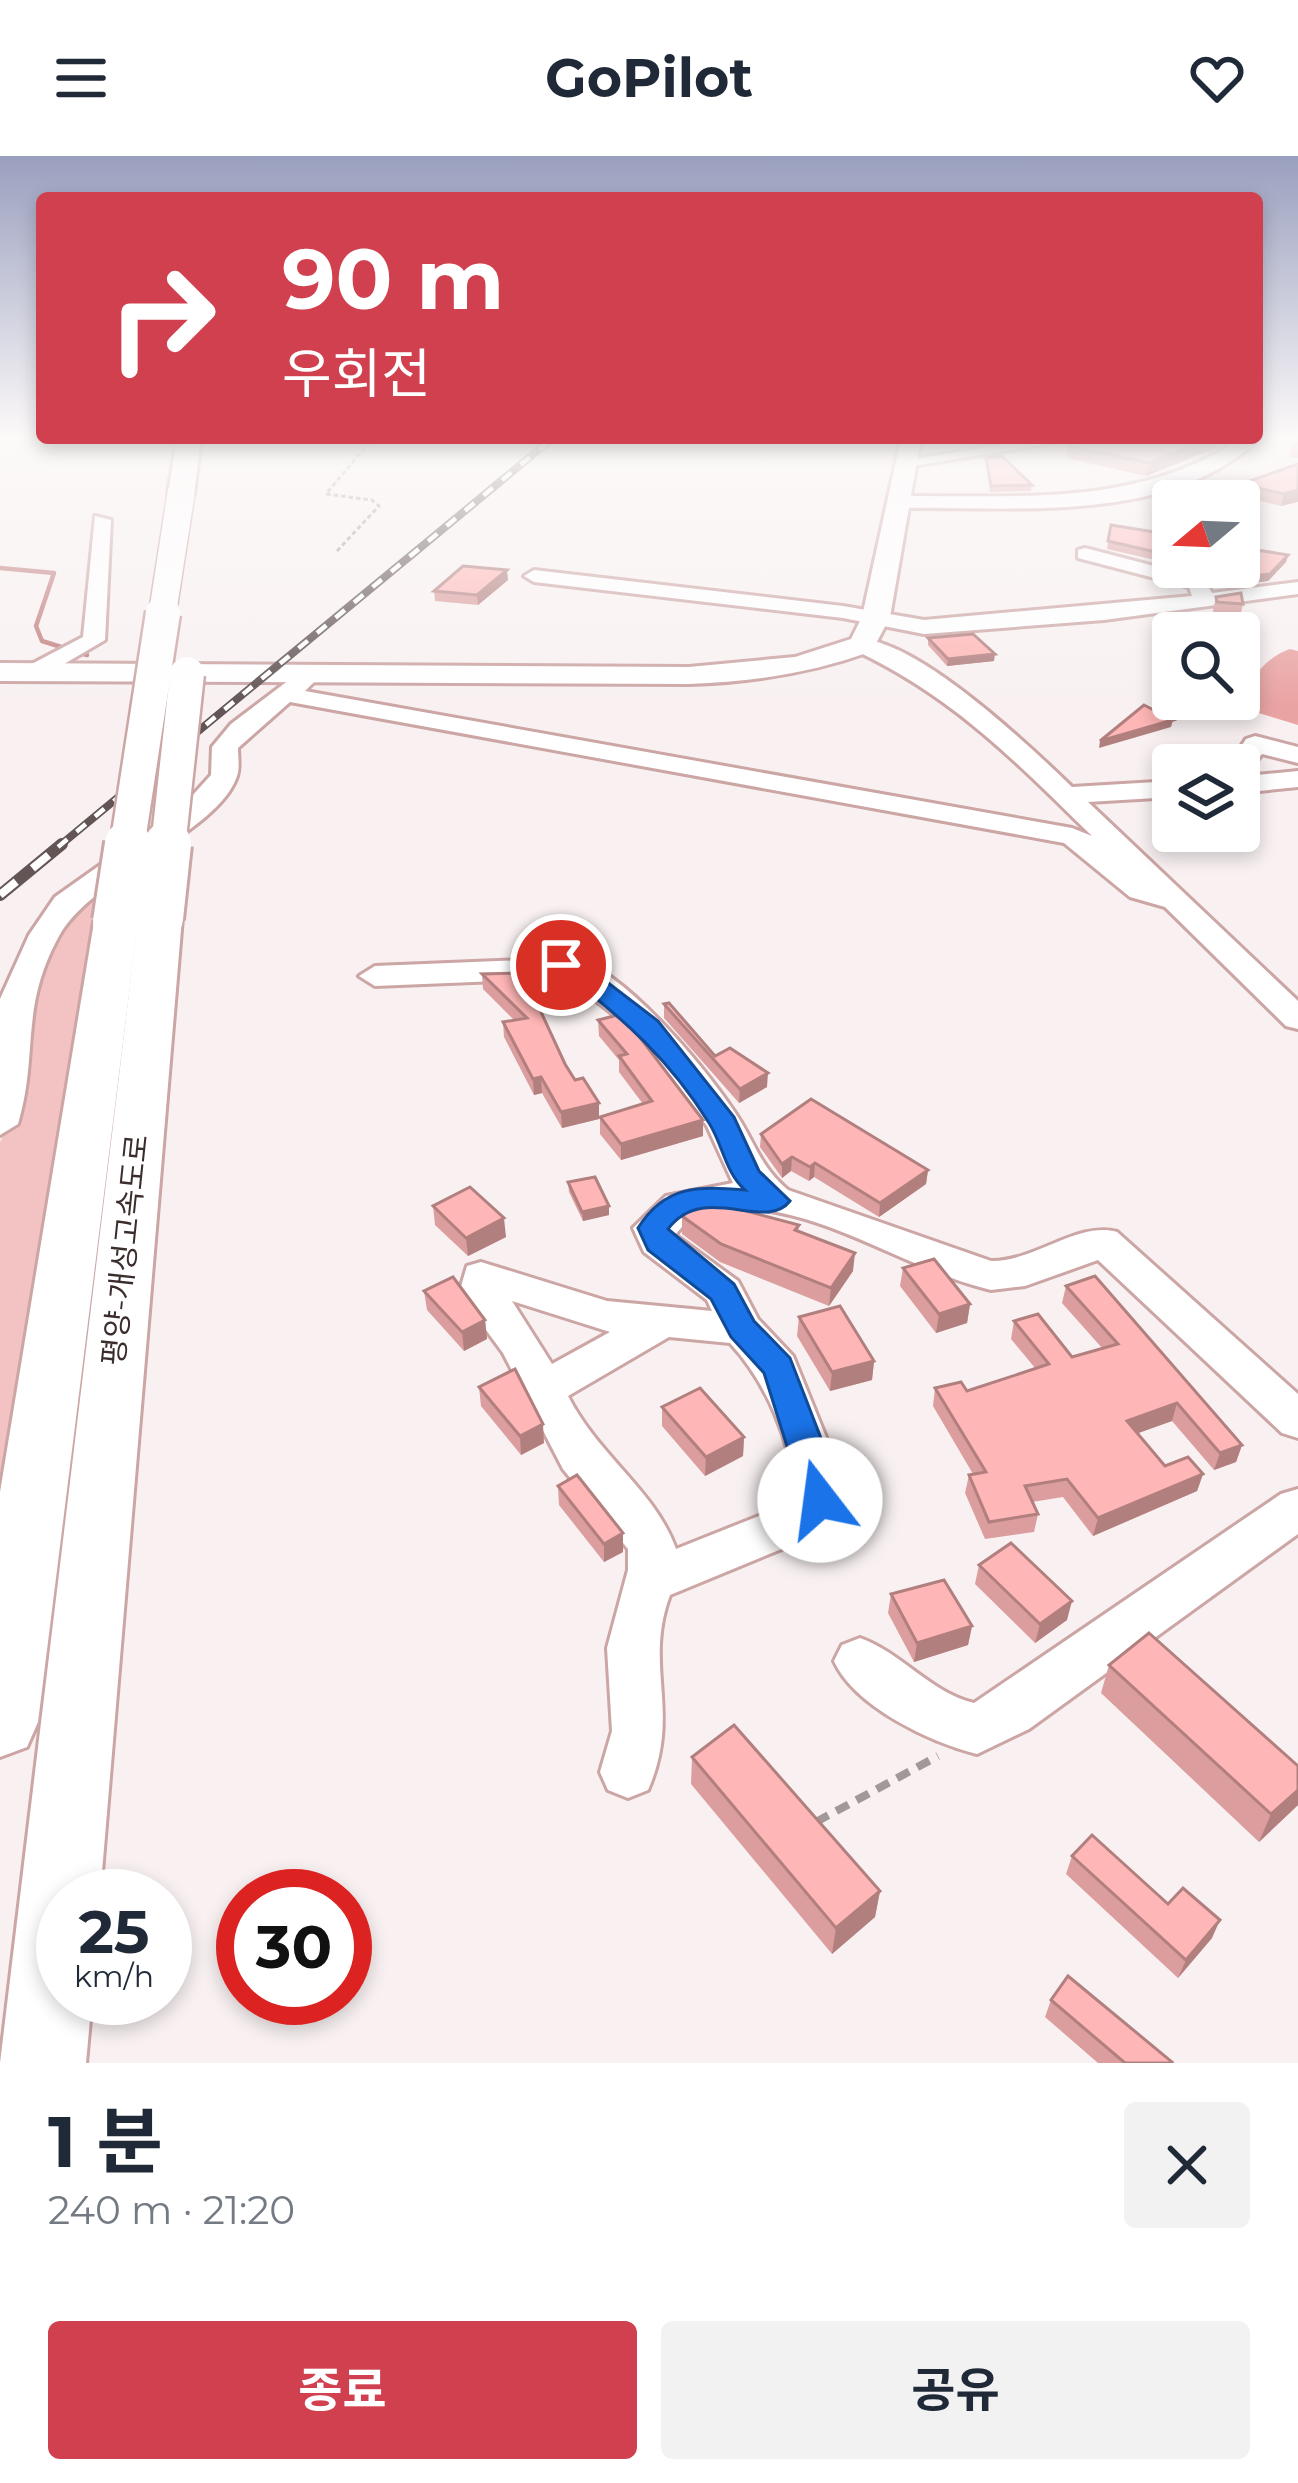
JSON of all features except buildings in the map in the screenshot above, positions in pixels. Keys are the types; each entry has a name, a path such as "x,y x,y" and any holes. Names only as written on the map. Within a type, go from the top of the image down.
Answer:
{"highway":[{"name":"평양-개성고속도로","path":"0,1722 138,920 190,527"},
{"name":"평양-개성고속도로","path":"41,2063 138,920"}],"main road":[{"path":"0,673 297,686 749,671 806,663 862,645 876,616 894,527"}],"street":[{"path":"34,672 94,640 102,527"},
{"path":"1085,554 1197,583 1205,600"},
{"path":"534,576 876,616 924,627 1298,588"},
{"path":"862,645 922,673 1067,795 1298,1018"},
{"path":"0,1124 11,1089 11,1027 18,991 44,934 66,903 204,801 224,776 225,747 251,719 297,686 1072,836 1096,851 1135,891 1170,898"},
{"path":"1260,745 1298,755"},
{"path":"1260,783 1298,779"},
{"path":"1067,795 1152,790"},
{"path":"375,976 574,968 649,1026 724,1124 747,1175 776,1201"},
{"path":"650,1581 806,1518 820,1500 817,1472 778,1367 742,1329 723,1292 658,1242 653,1228 667,1210 694,1196 803,1206 993,1276 1028,1272 1103,1242 1298,1420"},
{"path":"628,1772 642,1738 633,1629 650,1581 653,1552 644,1530 580,1457 509,1320 479,1292 481,1276 606,1316 742,1329"},
{"path":"544,1389 660,1323"},
{"path":"860,1661 941,1720 977,1729 1010,1712 1298,1508"}],"path":[{"path":"337,551 359,527"},
{"path":"800,1831 934,1759"}],"shaded area":[{"path":"1290,649 1298,651 1298,725 1260,713 1260,670"},
{"path":"96,894 0,1520 0,1142 22,1100 22,1000 73,905"}],"waterway":[{"path":"0,568 54,573 36,626 42,641 87,655"}],"railway":[{"path":"58,847 445,527"},
{"path":"0,895 62,844"}],"route":[{"path":"561,965 600,986 649,1026 724,1124 747,1175 776,1201 694,1196 667,1210 653,1228 658,1242 723,1292 742,1329 778,1367 817,1472 820,1500"}]}
